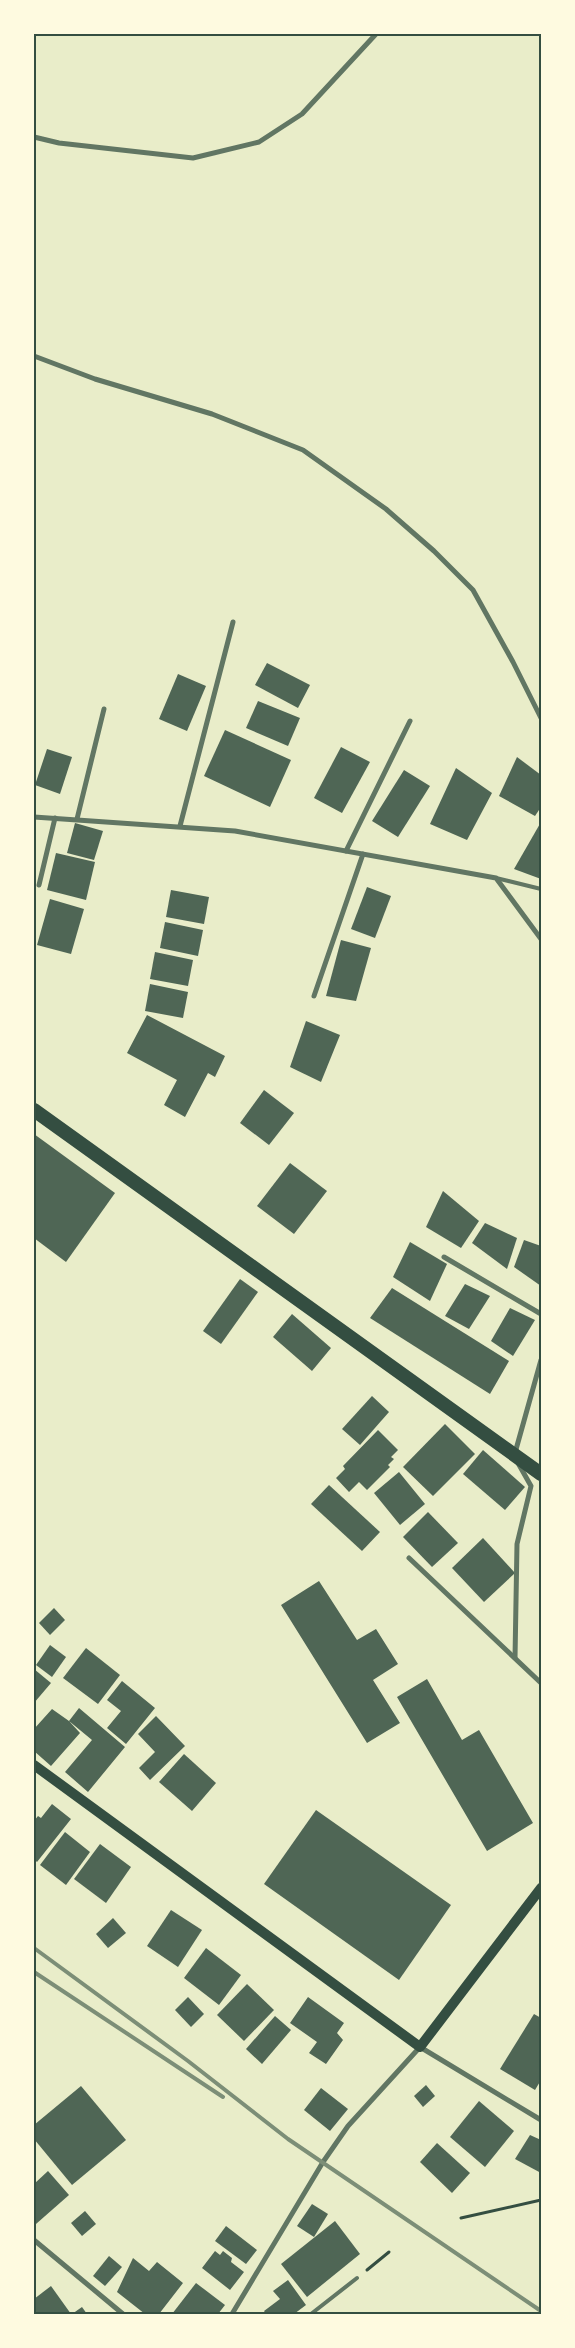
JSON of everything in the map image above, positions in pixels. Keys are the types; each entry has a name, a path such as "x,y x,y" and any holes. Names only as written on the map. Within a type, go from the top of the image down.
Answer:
{"highway":[{"path":"34,1110 541,1474"}],"main road":[{"path":"34,1765 420,2047 541,1888"}],"street":[{"path":"34,137 59,143 193,158 259,142 302,114 376,34"},
{"path":"34,356 96,380 212,414 303,450 386,509 434,551 473,590 513,662 541,718"},
{"path":"180,826 233,622"},
{"path":"77,819 104,710"},
{"path":"346,851 410,721"},
{"path":"34,817 235,831 496,878 541,939"},
{"path":"39,885 55,818"},
{"path":"314,996 363,854"},
{"path":"444,1257 541,1314"},
{"path":"515,1658 516,1544 531,1486 514,1456 541,1360"},
{"path":"409,1558 541,1683"},
{"path":"232,2314 323,2162 348,2126 420,2047 541,2120"},
{"path":"35,2244 123,2314"}],"lane":[{"path":"496,878 541,890"},
{"path":"311,2314 357,2278"}],"path":[{"path":"462,2218 541,2200"},
{"path":"357,2278 389,2252"}],"building":[{"path":"267,663 310,685 298,708 255,685"},
{"path":"178,674 206,686 187,731 159,719"},
{"path":"258,701 300,718 288,746 246,728"},
{"path":"225,730 291,760 270,807 204,776"},
{"path":"341,747 370,762 342,813 314,798"},
{"path":"47,749 72,757 60,794 35,785"},
{"path":"517,757 541,775 541,807 535,816 499,796"},
{"path":"456,768 492,793 467,840 430,824"},
{"path":"404,770 430,786 398,837 372,821"},
{"path":"541,822 541,879 514,869"},
{"path":"75,823 103,831 94,860 67,853"},
{"path":"56,853 95,862 86,900 47,890"},
{"path":"367,887 391,896 375,938 351,929"},
{"path":"171,890 209,897 204,924 166,917"},
{"path":"50,899 84,909 71,954 37,945"},
{"path":"165,922 203,930 198,956 160,948"},
{"path":"341,940 371,948 356,1001 326,996"},
{"path":"155,952 193,960 188,986 150,979"},
{"path":"150,984 188,992 183,1018 145,1011"},
{"path":"147,1015 225,1056 215,1077 208,1073 185,1117 164,1105 177,1080 127,1053"},
{"path":"306,1021 340,1035 321,1082 290,1067"},
{"path":"264,1090 294,1113 269,1145 240,1123"},
{"path":"34,1134 115,1193 66,1262 34,1238"},
{"path":"290,1163 327,1191 294,1234 257,1206"},
{"path":"443,1191 479,1221 461,1248 426,1227"},
{"path":"485,1223 517,1238 507,1269 472,1243"},
{"path":"524,1240 541,1246 541,1286 514,1267"},
{"path":"410,1242 447,1264 430,1301 393,1277"},
{"path":"240,1279 258,1292 221,1344 203,1331"},
{"path":"465,1284 490,1296 469,1329 445,1316"},
{"path":"392,1288 509,1361 490,1394 370,1318"},
{"path":"510,1308 535,1320 513,1356 491,1341"},
{"path":"292,1314 331,1348 312,1371 273,1337"},
{"path":"372,1396 389,1412 360,1445 342,1429"},
{"path":"445,1424 475,1454 433,1496 403,1467"},
{"path":"378,1430 398,1450 391,1457 394,1459 388,1465 390,1467 367,1490 359,1482 349,1492 336,1478 345,1469 343,1466"},
{"path":"483,1450 525,1487 505,1510 463,1474"},
{"path":"399,1472 425,1504 400,1525 374,1493"},
{"path":"329,1485 380,1532 362,1551 311,1504"},
{"path":"428,1512 458,1543 432,1567 403,1537"},
{"path":"483,1538 515,1573 484,1602 452,1568"},
{"path":"319,1581 357,1640 376,1629 398,1664 373,1680 400,1723 367,1743 281,1605"},
{"path":"54,1608 65,1620 50,1635 39,1623"},
{"path":"50,1645 66,1657 52,1677 36,1665"},
{"path":"86,1648 120,1675 98,1704 63,1678"},
{"path":"34,1669 51,1683 34,1703"},
{"path":"427,1679 462,1740 479,1730 533,1823 487,1851 397,1697"},
{"path":"122,1681 155,1708 126,1744 107,1728 121,1711 107,1700"},
{"path":"79,1708 125,1747 88,1792 65,1772 92,1740 69,1721"},
{"path":"52,1709 69,1721 80,1733 51,1766 34,1751 34,1729"},
{"path":"156,1716 185,1746 150,1780 139,1768 155,1752 138,1734"},
{"path":"184,1754 216,1783 192,1811 159,1782"},
{"path":"52,1804 71,1819 37,1862 34,1859 36,1851 34,1850 34,1821 38,1816 41,1818"},
{"path":"316,1810 451,1905 399,1980 264,1884"},
{"path":"65,1832 90,1852 66,1885 40,1865"},
{"path":"100,1844 131,1867 106,1903 74,1879"},
{"path":"171,1910 202,1930 178,1967 147,1946"},
{"path":"113,1918 126,1933 108,1948 96,1934"},
{"path":"206,1948 241,1975 219,2005 184,1978"},
{"path":"247,1984 274,2010 244,2041 217,2015"},
{"path":"188,1997 204,2014 191,2027 175,2010"},
{"path":"308,1997 344,2023 337,2033 343,2040 326,2064 309,2053 317,2042 290,2023"},
{"path":"534,2014 541,2018 541,2080 535,2090 500,2069"},
{"path":"275,2016 291,2030 262,2064 246,2049"},
{"path":"426,2085 435,2096 423,2107 414,2096"},
{"path":"81,2086 126,2140 72,2185 34,2139 34,2125"},
{"path":"321,2088 348,2109 330,2131 304,2110"},
{"path":"479,2101 514,2131 485,2167 450,2137"},
{"path":"530,2135 541,2140 541,2173 515,2159"},
{"path":"437,2143 470,2173 452,2193 420,2162"},
{"path":"48,2171 69,2195 36,2224 34,2222 34,2184"},
{"path":"312,2204 328,2214 314,2237 297,2226"},
{"path":"85,2211 96,2224 82,2236 71,2223"},
{"path":"335,2221 360,2254 307,2297 281,2264"},
{"path":"226,2226 257,2250 246,2264 215,2241"},
{"path":"215,2251 220,2255 223,2251 232,2258 231,2262 244,2272 230,2290 202,2268"},
{"path":"109,2256 122,2267 105,2286 93,2276"},
{"path":"133,2258 149,2271 157,2262 183,2283 159,2314 145,2314 117,2292"},
{"path":"288,2280 306,2305 294,2314 266,2314 264,2311 280,2299 273,2291"},
{"path":"196,2283 225,2305 218,2314 172,2314"},
{"path":"51,2286 71,2314 34,2314 34,2299"},
{"path":"82,2307 87,2314 72,2314"}],"railway":[{"path":"34,1948 188,2061 288,2139 541,2311"},
{"path":"34,1972 223,2097"}]}
